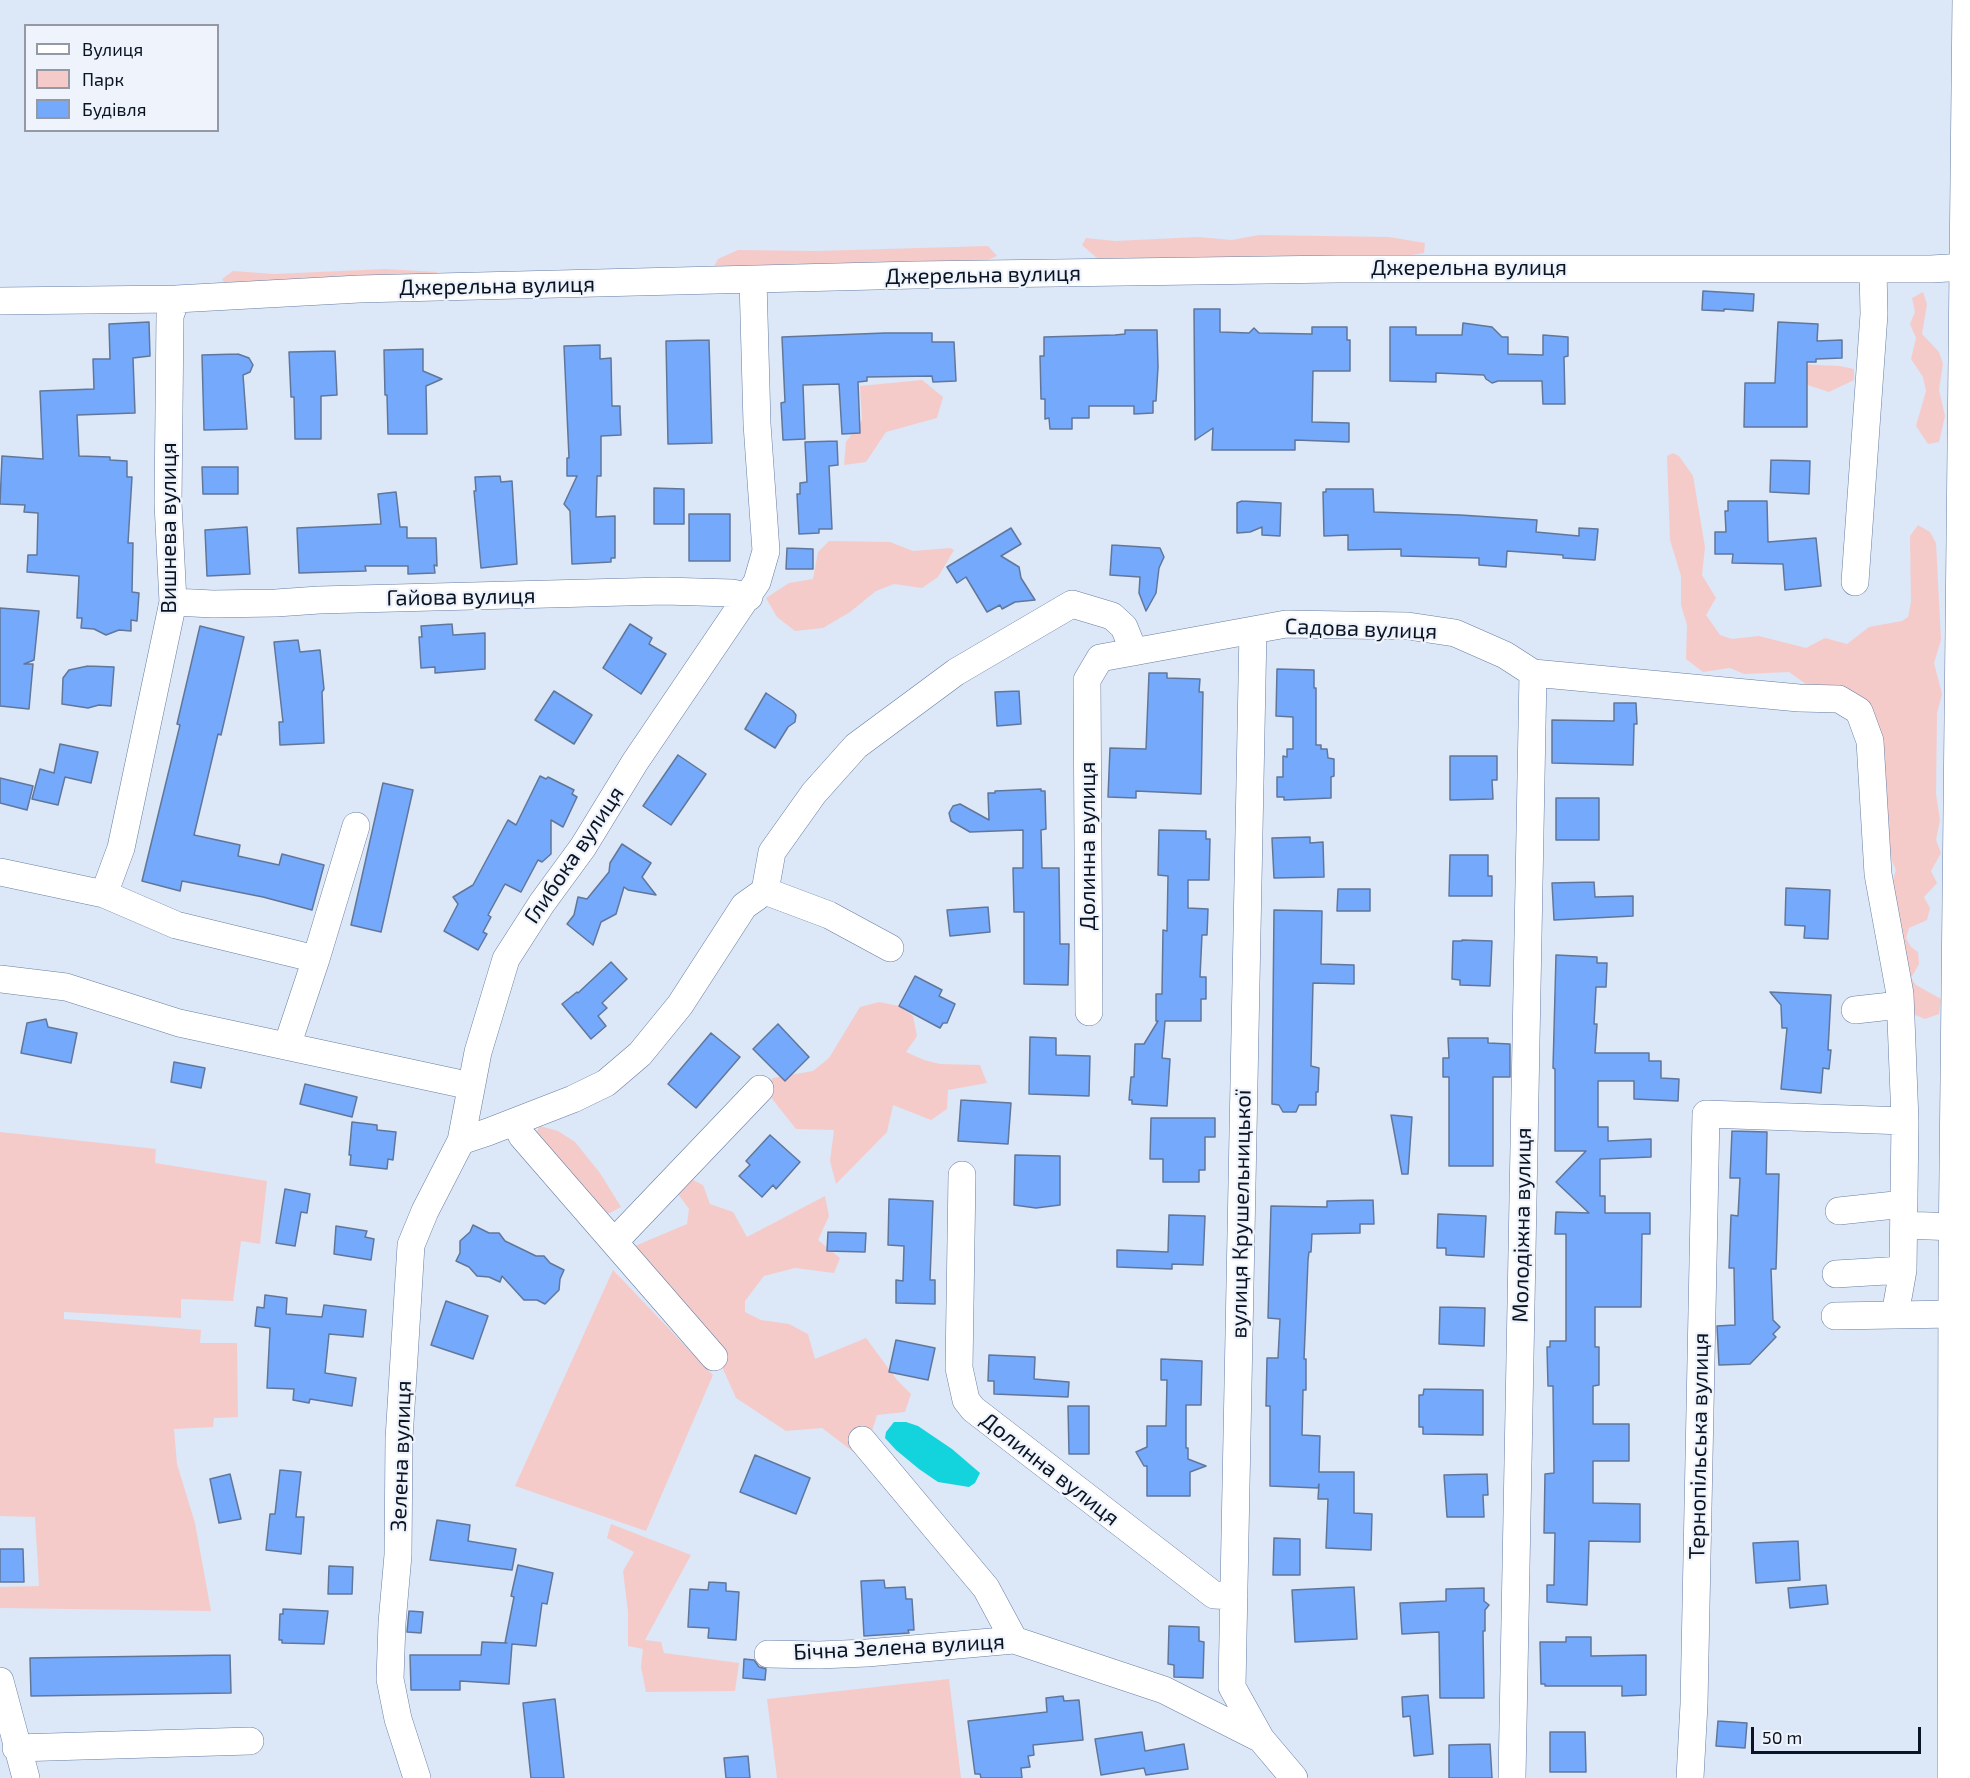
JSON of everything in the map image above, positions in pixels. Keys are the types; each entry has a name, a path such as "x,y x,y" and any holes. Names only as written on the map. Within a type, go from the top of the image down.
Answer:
{"main road":[{"path":"1954,1778 1955,1314 1962,1261 1956,1227 1969,0"}],"street":[{"name":"Джерельна вулиця","path":"0,301 176,299 359,290 753,280 1337,269 1966,267"},
{"path":"1855,582 1874,314 1873,269"},
{"name":"Глибока вулиця","path":"461,1141 484,1030 506,959 542,903 583,847 635,762 757,582 766,552 757,424 753,280"},
{"name":"Вишнева вулиця","path":"104,894 121,848 173,602 168,503 170,316 176,299"},
{"name":"Гайова вулиця","path":"173,602 276,603 664,591 732,593 749,597"},
{"path":"461,1141 573,1099 606,1083 639,1054 680,1005 744,906 765,891 772,852 814,793 856,746 956,672 1072,604 1112,616 1124,627 1134,652"},
{"name":"Садова вулиця","path":"1087,680 1100,658 1286,624 1408,626 1455,633 1505,655 1533,673"},
{"name":"вулиця Крушельницької","path":"1252,630 1232,1687 1261,1739 1293,1778"},
{"path":"1533,673 1788,697 1839,699 1860,711 1870,741 1878,874 1900,1005 1905,1121 1904,1215 1903,1270 1895,1315"},
{"name":"Молодіжна вулиця","path":"1512,1778 1533,673"},
{"name":"Долинна вулиця","path":"1087,680 1089,1012"},
{"path":"287,1046 356,826"},
{"path":"0,872 104,894 176,925 316,959"},
{"path":"765,891 829,915 890,948"},
{"path":"0,979 66,987 179,1023 471,1086"},
{"path":"1856,1010 1900,1005"},
{"path":"614,1242 760,1089"},
{"name":"Тернопільська вулиця","path":"1690,1778 1694,1704 1706,1114 1848,1128 1905,1121"},
{"path":"515,1122 522,1136 714,1357"},
{"name":"Зелена вулиця","path":"417,1778 398,1719 390,1678 398,1555 399,1439 411,1245 425,1211 461,1141"},
{"name":"Долинна вулиця","path":"962,1175 959,1368 966,1400 973,1409 1214,1595 1234,1596"},
{"path":"1839,1211 1904,1215 1956,1227"},
{"path":"1836,1274 1903,1270"},
{"path":"1835,1316 1955,1314"},
{"path":"862,1440 986,1588 1014,1640"},
{"name":"Бічна Зелена вулиця","path":"768,1654 867,1653 1014,1640 1164,1690 1261,1739"},
{"path":"0,1681 16,1748 26,1778"},
{"path":"16,1748 250,1741"}],"green space":[{"path":"1259,235 1389,237 1425,243 1424,253 1399,257 1098,259 1082,245 1086,238 1115,241 1198,237 1232,240"},
{"path":"988,246 997,256 974,266 712,270 718,259 738,250 816,251"},
{"path":"385,269 437,272 437,279 226,285 222,279 233,271 274,274"},
{"path":"1923,292 1927,304 1922,334 1939,352 1943,364 1939,390 1945,416 1939,442 1928,444 1916,426 1926,391 1923,377 1911,359 1916,338 1910,324 1915,312 1912,298"},
{"path":"1797,364 1854,369 1854,380 1829,392 1789,379"},
{"path":"922,380 943,397 937,418 886,432 866,462 844,465 846,442 862,420 860,386"},
{"path":"1673,453 1679,456 1693,476 1705,547 1702,575 1716,598 1706,615 1720,635 1732,639 1759,636 1806,648 1825,638 1847,644 1869,627 1902,621 1908,617 1911,602 1910,536 1918,525 1930,532 1936,543 1941,640 1934,663 1942,694 1937,713 1936,794 1940,820 1936,840 1941,853 1931,871 1937,883 1924,897 1930,908 1927,920 1909,928 1906,938 1911,947 1918,952 1919,964 1911,978 1916,985 1941,999 1939,1014 1925,1019 1913,1014 1888,896 1896,870 1884,842 1879,736 1789,672 1744,674 1730,668 1703,672 1686,659 1687,625 1681,605 1681,576 1670,540 1667,456"},
{"path":"829,541 890,542 913,551 950,548 954,550 938,577 922,588 894,584 876,591 850,612 823,628 795,631 777,617 766,598 789,583 813,579 818,552"},
{"path":"879,1002 899,1006 913,1016 917,1036 906,1052 940,1064 980,1065 987,1083 948,1090 947,1109 931,1120 893,1105 887,1132 836,1184 830,1161 834,1130 796,1129 765,1090 773,1078 813,1071 829,1058 860,1007"},
{"path":"540,1126 558,1131 575,1142 600,1173 621,1207 600,1218 530,1144"},
{"path":"0,1132 156,1149 155,1163 267,1181 260,1244 241,1241 233,1301 181,1299 181,1318 64,1312 64,1319 201,1330 200,1343 237,1343 238,1417 214,1418 213,1427 174,1429 177,1464 195,1523 211,1611 0,1608 0,1587 39,1586 35,1517 0,1516"},
{"path":"691,1179 703,1185 710,1204 733,1212 747,1237 825,1196 829,1216 818,1240 840,1258 834,1273 795,1268 764,1276 745,1301 745,1312 761,1320 789,1324 808,1334 815,1359 866,1338 897,1380 911,1394 905,1412 877,1415 870,1438 855,1453 822,1428 786,1431 736,1398 723,1369 691,1341 635,1246 687,1224 689,1209 678,1194"},
{"path":"613,1270 713,1375 646,1531 515,1486"},
{"path":"611,1524 691,1555 645,1640 661,1642 664,1653 739,1663 735,1691 646,1692 641,1667 643,1649 628,1646 628,1612 623,1571 634,1552 607,1538"},
{"path":"949,1679 961,1778 777,1778 767,1699"}],"water":[{"path":"894,1422 906,1422 918,1426 952,1449 980,1473 975,1483 969,1487 938,1482 919,1469 885,1438 886,1432"}],"building":[{"path":"1703,291 1754,294 1753,311 1702,310"},
{"path":"1194,309 1220,309 1220,332 1249,333 1254,328 1259,333 1312,334 1312,327 1347,327 1347,340 1350,340 1350,371 1313,371 1312,422 1349,423 1349,442 1295,440 1295,450 1212,450 1213,428 1195,440"},
{"path":"149,322 150,356 133,358 135,413 77,415 79,456 110,457 110,460 127,461 127,477 132,477 128,543 133,543 132,592 139,593 137,621 131,620 131,631 119,630 106,635 94,629 81,628 82,618 77,618 79,576 27,572 28,555 37,555 38,513 24,512 25,505 0,504 2,456 43,459 40,391 94,389 93,359 110,359 109,324"},
{"path":"1778,322 1818,324 1817,341 1842,340 1842,358 1816,359 1816,362 1807,362 1807,427 1744,427 1745,383 1775,383"},
{"path":"1463,323 1492,327 1502,337 1508,337 1508,354 1543,355 1543,335 1568,337 1568,356 1564,357 1565,404 1543,404 1542,381 1492,383 1484,375 1436,373 1436,382 1390,381 1390,327 1416,327 1416,335 1462,335"},
{"path":"1125,330 1157,330 1158,367 1153,413 1134,414 1134,406 1089,406 1089,418 1072,418 1072,429 1050,429 1049,418 1045,419 1045,399 1041,399 1040,356 1044,356 1044,337 1115,335 1125,334"},
{"path":"932,333 932,342 954,342 956,381 933,382 932,376 867,377 867,381 858,382 860,433 842,434 839,384 803,385 805,439 783,440 781,403 785,402 782,337"},
{"path":"709,340 712,443 668,444 666,341"},
{"path":"600,345 600,359 611,358 612,406 620,406 621,435 601,436 601,476 597,476 596,517 615,516 615,558 611,558 611,562 572,564 570,511 564,504 577,476 567,476 567,458 569,458 564,346"},
{"path":"423,349 423,371 442,379 426,386 427,434 388,434 384,350"},
{"path":"335,351 337,395 321,396 321,439 295,439 294,397 291,397 289,352"},
{"path":"238,354 249,358 253,365 250,372 243,375 247,429 204,430 202,355"},
{"path":"837,441 838,465 829,466 832,529 819,529 819,533 799,534 797,494 800,494 800,483 807,482 805,442"},
{"path":"1771,460 1810,461 1809,494 1770,492"},
{"path":"202,467 238,467 238,494 203,494"},
{"path":"500,476 501,482 512,481 517,564 481,568 474,491 476,491 475,477"},
{"path":"654,488 684,489 684,524 654,524"},
{"path":"1326,489 1373,489 1374,512 1537,520 1536,532 1579,536 1579,528 1598,529 1595,560 1507,551 1506,567 1479,565 1479,558 1401,556 1401,549 1348,550 1348,535 1324,536 1323,492 1326,492"},
{"path":"396,492 400,527 407,527 407,538 436,538 435,573 408,574 408,566 365,566 366,571 299,573 297,528 381,524 378,494"},
{"path":"1242,501 1281,503 1280,536 1262,535 1262,527 1250,532 1237,533 1237,503"},
{"path":"1728,501 1767,501 1768,542 1816,538 1821,586 1785,590 1783,564 1732,563 1733,554 1715,554 1715,532 1726,532 1725,511 1728,511"},
{"path":"689,514 730,514 730,561 689,561"},
{"path":"247,527 250,574 207,576 205,530"},
{"path":"1011,528 1021,544 1001,556 1019,567 1021,578 1035,600 1015,602 1002,609 1000,605 987,612 966,577 957,583 947,567"},
{"path":"1112,545 1160,548 1164,557 1159,568 1156,593 1146,611 1139,593 1140,577 1110,575"},
{"path":"787,548 813,549 813,569 786,569"},
{"path":"0,608 39,611 34,660 24,664 33,664 29,709 0,706"},
{"path":"452,624 453,635 485,633 485,669 435,673 435,667 421,668 419,637 422,637 421,626"},
{"path":"630,624 652,638 649,644 666,654 641,694 603,668"},
{"path":"200,626 244,637 194,835 240,845 238,856 279,865 282,854 324,865 312,910 263,897 182,881 180,891 142,881 180,725 177,724"},
{"path":"298,640 300,652 320,650 324,689 322,692 324,743 280,745 279,722 283,722 274,642"},
{"path":"88,666 114,667 111,706 99,705 88,708 62,704 63,678 69,670"},
{"path":"1277,669 1314,670 1316,745 1321,745 1321,749 1327,749 1328,758 1334,759 1331,798 1284,800 1284,797 1277,797 1277,777 1283,777 1283,756 1287,757 1287,749 1293,749 1293,717 1276,716"},
{"path":"1149,673 1167,673 1167,678 1200,679 1199,692 1203,692 1201,794 1136,791 1136,798 1108,797 1110,748 1146,749"},
{"path":"554,691 592,715 574,744 535,720"},
{"path":"1019,691 1021,724 997,726 995,692"},
{"path":"766,693 796,715 795,722 788,727 775,748 745,729"},
{"path":"1614,703 1636,703 1637,724 1634,724 1633,765 1552,763 1552,720 1614,721"},
{"path":"60,744 98,752 91,783 65,777 58,805 32,799 40,769 54,773"},
{"path":"678,755 706,774 671,825 643,806"},
{"path":"1450,756 1497,756 1497,780 1492,780 1493,799 1450,800"},
{"path":"540,776 546,779 548,777 574,790 572,794 577,797 563,827 551,820 551,854 542,862 538,860 521,892 505,884 488,915 491,917 483,932 487,934 478,950 444,931 458,904 453,897 473,885 508,820 516,825"},
{"path":"0,778 33,786 27,810 0,803"},
{"path":"383,783 413,790 381,932 351,925"},
{"path":"1041,789 1045,791 1046,829 1041,830 1042,868 1059,868 1060,944 1069,944 1068,985 1024,984 1024,912 1014,912 1013,868 1023,868 1023,830 970,832 951,821 949,813 953,806 960,804 989,820 988,793"},
{"path":"1556,798 1599,798 1599,840 1556,840"},
{"path":"1159,830 1206,831 1206,839 1210,839 1209,880 1188,880 1188,908 1208,909 1207,935 1202,935 1200,977 1206,977 1206,999 1201,999 1201,1021 1165,1021 1162,1058 1170,1059 1167,1106 1132,1104 1132,1100 1129,1100 1131,1077 1134,1077 1135,1044 1144,1044 1158,1021 1156,1021 1156,994 1162,994 1163,930 1167,931 1168,876 1158,875"},
{"path":"1310,837 1310,843 1323,842 1324,877 1274,878 1272,838"},
{"path":"622,844 651,863 642,877 656,895 628,890 624,887 616,914 601,922 593,945 567,924 574,915 578,897 587,899 609,872 610,863"},
{"path":"1450,855 1488,855 1488,876 1492,876 1492,896 1449,896"},
{"path":"1594,882 1595,897 1633,896 1633,916 1554,920 1552,883"},
{"path":"1786,888 1830,890 1828,939 1804,938 1805,926 1785,925"},
{"path":"1338,889 1370,889 1370,911 1337,911"},
{"path":"988,907 990,932 950,936 947,910"},
{"path":"1274,910 1322,911 1321,964 1354,965 1354,984 1313,983 1311,1066 1319,1068 1318,1092 1316,1092 1316,1105 1299,1105 1296,1112 1283,1112 1279,1105 1272,1104"},
{"path":"1453,941 1492,941 1490,986 1460,985 1460,980 1452,979"},
{"path":"1556,955 1597,957 1597,963 1607,963 1606,987 1596,987 1595,1053 1649,1053 1649,1061 1661,1061 1661,1078 1679,1079 1678,1101 1634,1099 1634,1081 1598,1081 1598,1127 1608,1127 1608,1141 1651,1139 1651,1157 1600,1159 1600,1196 1605,1196 1605,1213 1650,1213 1650,1234 1642,1234 1641,1307 1595,1307 1595,1347 1599,1347 1599,1385 1593,1386 1593,1424 1629,1424 1629,1461 1593,1461 1593,1503 1640,1504 1640,1542 1589,1541 1587,1605 1547,1602 1547,1585 1554,1585 1555,1533 1544,1533 1545,1474 1554,1473 1553,1386 1548,1386 1547,1347 1550,1347 1550,1341 1566,1341 1566,1234 1555,1234 1556,1212 1589,1213 1556,1182 1586,1151 1555,1151 1555,1069 1553,1068"},
{"path":"611,962 627,979 602,1003 607,1008 598,1016 606,1026 591,1039 562,1004 578,993"},
{"path":"915,976 942,990 939,996 955,1004 947,1023 943,1023 940,1028 899,1006"},
{"path":"1770,992 1831,995 1828,1050 1831,1050 1829,1069 1823,1068 1821,1093 1781,1089 1787,1028 1782,1028 1781,1005"},
{"path":"46,1019 48,1027 77,1033 71,1063 21,1053 27,1023"},
{"path":"778,1024 809,1057 785,1081 753,1049"},
{"path":"711,1033 740,1057 696,1108 668,1084"},
{"path":"1030,1037 1056,1038 1056,1055 1090,1056 1089,1096 1029,1094"},
{"path":"1448,1038 1488,1038 1488,1043 1510,1044 1510,1077 1493,1077 1493,1166 1449,1166 1449,1077 1443,1077 1443,1058 1449,1058"},
{"path":"174,1062 205,1068 201,1088 171,1082"},
{"path":"305,1084 357,1097 352,1117 300,1104"},
{"path":"961,1100 1011,1103 1008,1144 958,1141"},
{"path":"1391,1115 1412,1117 1408,1174 1402,1174"},
{"path":"1151,1118 1215,1118 1215,1137 1205,1137 1205,1170 1199,1170 1199,1182 1163,1182 1163,1159 1150,1159"},
{"path":"352,1122 377,1125 377,1130 396,1132 393,1160 388,1159 387,1169 350,1165"},
{"path":"1732,1131 1767,1132 1766,1174 1779,1174 1776,1269 1771,1269 1773,1320 1780,1327 1773,1334 1776,1337 1750,1364 1719,1365 1717,1326 1735,1325 1734,1268 1729,1268 1731,1215 1738,1216 1740,1178 1730,1178"},
{"path":"770,1135 800,1162 776,1189 773,1185 762,1197 739,1176 750,1165 746,1161"},
{"path":"1015,1155 1060,1156 1060,1205 1036,1208 1014,1205"},
{"path":"285,1189 310,1194 307,1213 301,1212 295,1246 276,1243"},
{"path":"889,1199 933,1201 930,1280 935,1280 935,1304 896,1303 896,1280 903,1281 904,1246 888,1245"},
{"path":"1373,1200 1374,1224 1360,1224 1360,1233 1312,1234 1311,1252 1309,1252 1304,1359 1306,1359 1306,1390 1303,1390 1302,1435 1320,1436 1319,1472 1354,1472 1354,1513 1372,1514 1371,1550 1326,1548 1328,1499 1318,1499 1319,1484 1318,1488 1270,1486 1270,1406 1266,1406 1267,1358 1278,1358 1280,1319 1268,1318 1271,1206 1327,1207 1327,1201"},
{"path":"1438,1214 1486,1216 1484,1257 1446,1255 1446,1248 1437,1248"},
{"path":"1169,1215 1205,1216 1203,1265 1172,1264 1172,1269 1117,1267 1117,1250 1168,1252"},
{"path":"473,1225 489,1233 499,1233 505,1241 536,1256 544,1256 550,1263 564,1270 559,1290 545,1304 537,1300 524,1300 502,1276 500,1282 489,1277 477,1276 469,1267 456,1261 460,1253 460,1241 470,1232"},
{"path":"336,1226 367,1231 365,1237 374,1239 371,1260 334,1254"},
{"path":"828,1232 866,1233 865,1252 827,1251"},
{"path":"265,1295 287,1298 286,1314 322,1317 324,1305 366,1310 363,1337 329,1334 325,1373 356,1378 352,1406 310,1399 309,1403 293,1400 294,1389 267,1388 270,1328 255,1326 257,1307 264,1308"},
{"path":"446,1301 488,1316 473,1359 431,1345"},
{"path":"1440,1307 1485,1308 1484,1346 1439,1344"},
{"path":"896,1340 935,1348 928,1380 889,1372"},
{"path":"989,1355 1035,1357 1034,1379 1069,1382 1068,1397 994,1394 994,1381 988,1381"},
{"path":"1161,1359 1202,1361 1201,1405 1186,1405 1186,1448 1188,1448 1188,1459 1206,1466 1190,1472 1190,1496 1147,1496 1147,1466 1144,1466 1136,1452 1147,1447 1147,1426 1166,1426 1167,1380 1161,1380"},
{"path":"1424,1389 1483,1390 1483,1435 1423,1434 1423,1427 1419,1427 1419,1395 1423,1395"},
{"path":"1068,1406 1089,1406 1089,1454 1069,1454"},
{"path":"755,1455 810,1478 796,1514 740,1492"},
{"path":"280,1470 301,1472 296,1517 304,1517 301,1554 266,1550 270,1514 275,1514"},
{"path":"230,1474 241,1519 219,1523 210,1479"},
{"path":"1487,1474 1488,1495 1483,1495 1484,1517 1447,1517 1444,1475"},
{"path":"437,1520 470,1525 468,1541 516,1549 512,1570 430,1560"},
{"path":"1274,1538 1300,1539 1300,1575 1273,1575"},
{"path":"1798,1541 1800,1580 1756,1583 1753,1543"},
{"path":"0,1549 23,1549 24,1582 0,1582"},
{"path":"518,1565 553,1573 547,1604 542,1603 536,1646 512,1644 509,1684 460,1681 460,1690 411,1690 410,1655 481,1655 482,1642 505,1643 514,1597 511,1596"},
{"path":"329,1566 353,1567 352,1594 328,1594"},
{"path":"884,1580 885,1588 905,1587 906,1599 912,1599 914,1630 908,1630 909,1633 864,1636 861,1581"},
{"path":"709,1582 726,1583 726,1591 739,1592 736,1640 708,1638 709,1628 688,1627 690,1589 708,1590"},
{"path":"1826,1585 1828,1604 1790,1608 1788,1588"},
{"path":"1354,1587 1357,1639 1295,1642 1292,1590"},
{"path":"1484,1588 1484,1601 1489,1605 1485,1610 1485,1631 1483,1631 1484,1698 1440,1698 1439,1632 1402,1634 1400,1603 1446,1601 1446,1589"},
{"path":"283,1609 328,1611 324,1644 282,1643 282,1640 279,1640 280,1614 283,1614"},
{"path":"409,1611 423,1612 421,1633 407,1632"},
{"path":"1169,1626 1199,1627 1199,1641 1204,1642 1203,1678 1174,1677 1174,1665 1168,1664"},
{"path":"1566,1637 1591,1637 1591,1656 1646,1655 1646,1695 1622,1696 1622,1686 1545,1686 1541,1684 1540,1642 1566,1642"},
{"path":"230,1655 231,1693 31,1696 30,1658"},
{"path":"744,1659 754,1660 759,1667 766,1669 765,1680 743,1678"},
{"path":"1428,1695 1433,1754 1414,1756 1410,1716 1403,1717 1402,1697"},
{"path":"1063,1696 1064,1701 1079,1700 1083,1740 1033,1745 1034,1755 1028,1756 1030,1767 1021,1768 1022,1778 981,1778 980,1774 975,1774 968,1721 1047,1712 1046,1698"},
{"path":"555,1699 564,1778 531,1778 523,1703"},
{"path":"1718,1721 1747,1723 1745,1748 1716,1746"},
{"path":"1142,1732 1145,1751 1184,1744 1188,1769 1146,1775 1144,1768 1101,1775 1095,1739"},
{"path":"1550,1732 1585,1732 1586,1772 1550,1772"},
{"path":"1490,1744 1492,1778 1449,1778 1449,1745"},
{"path":"748,1756 750,1778 726,1778 724,1758"}]}
